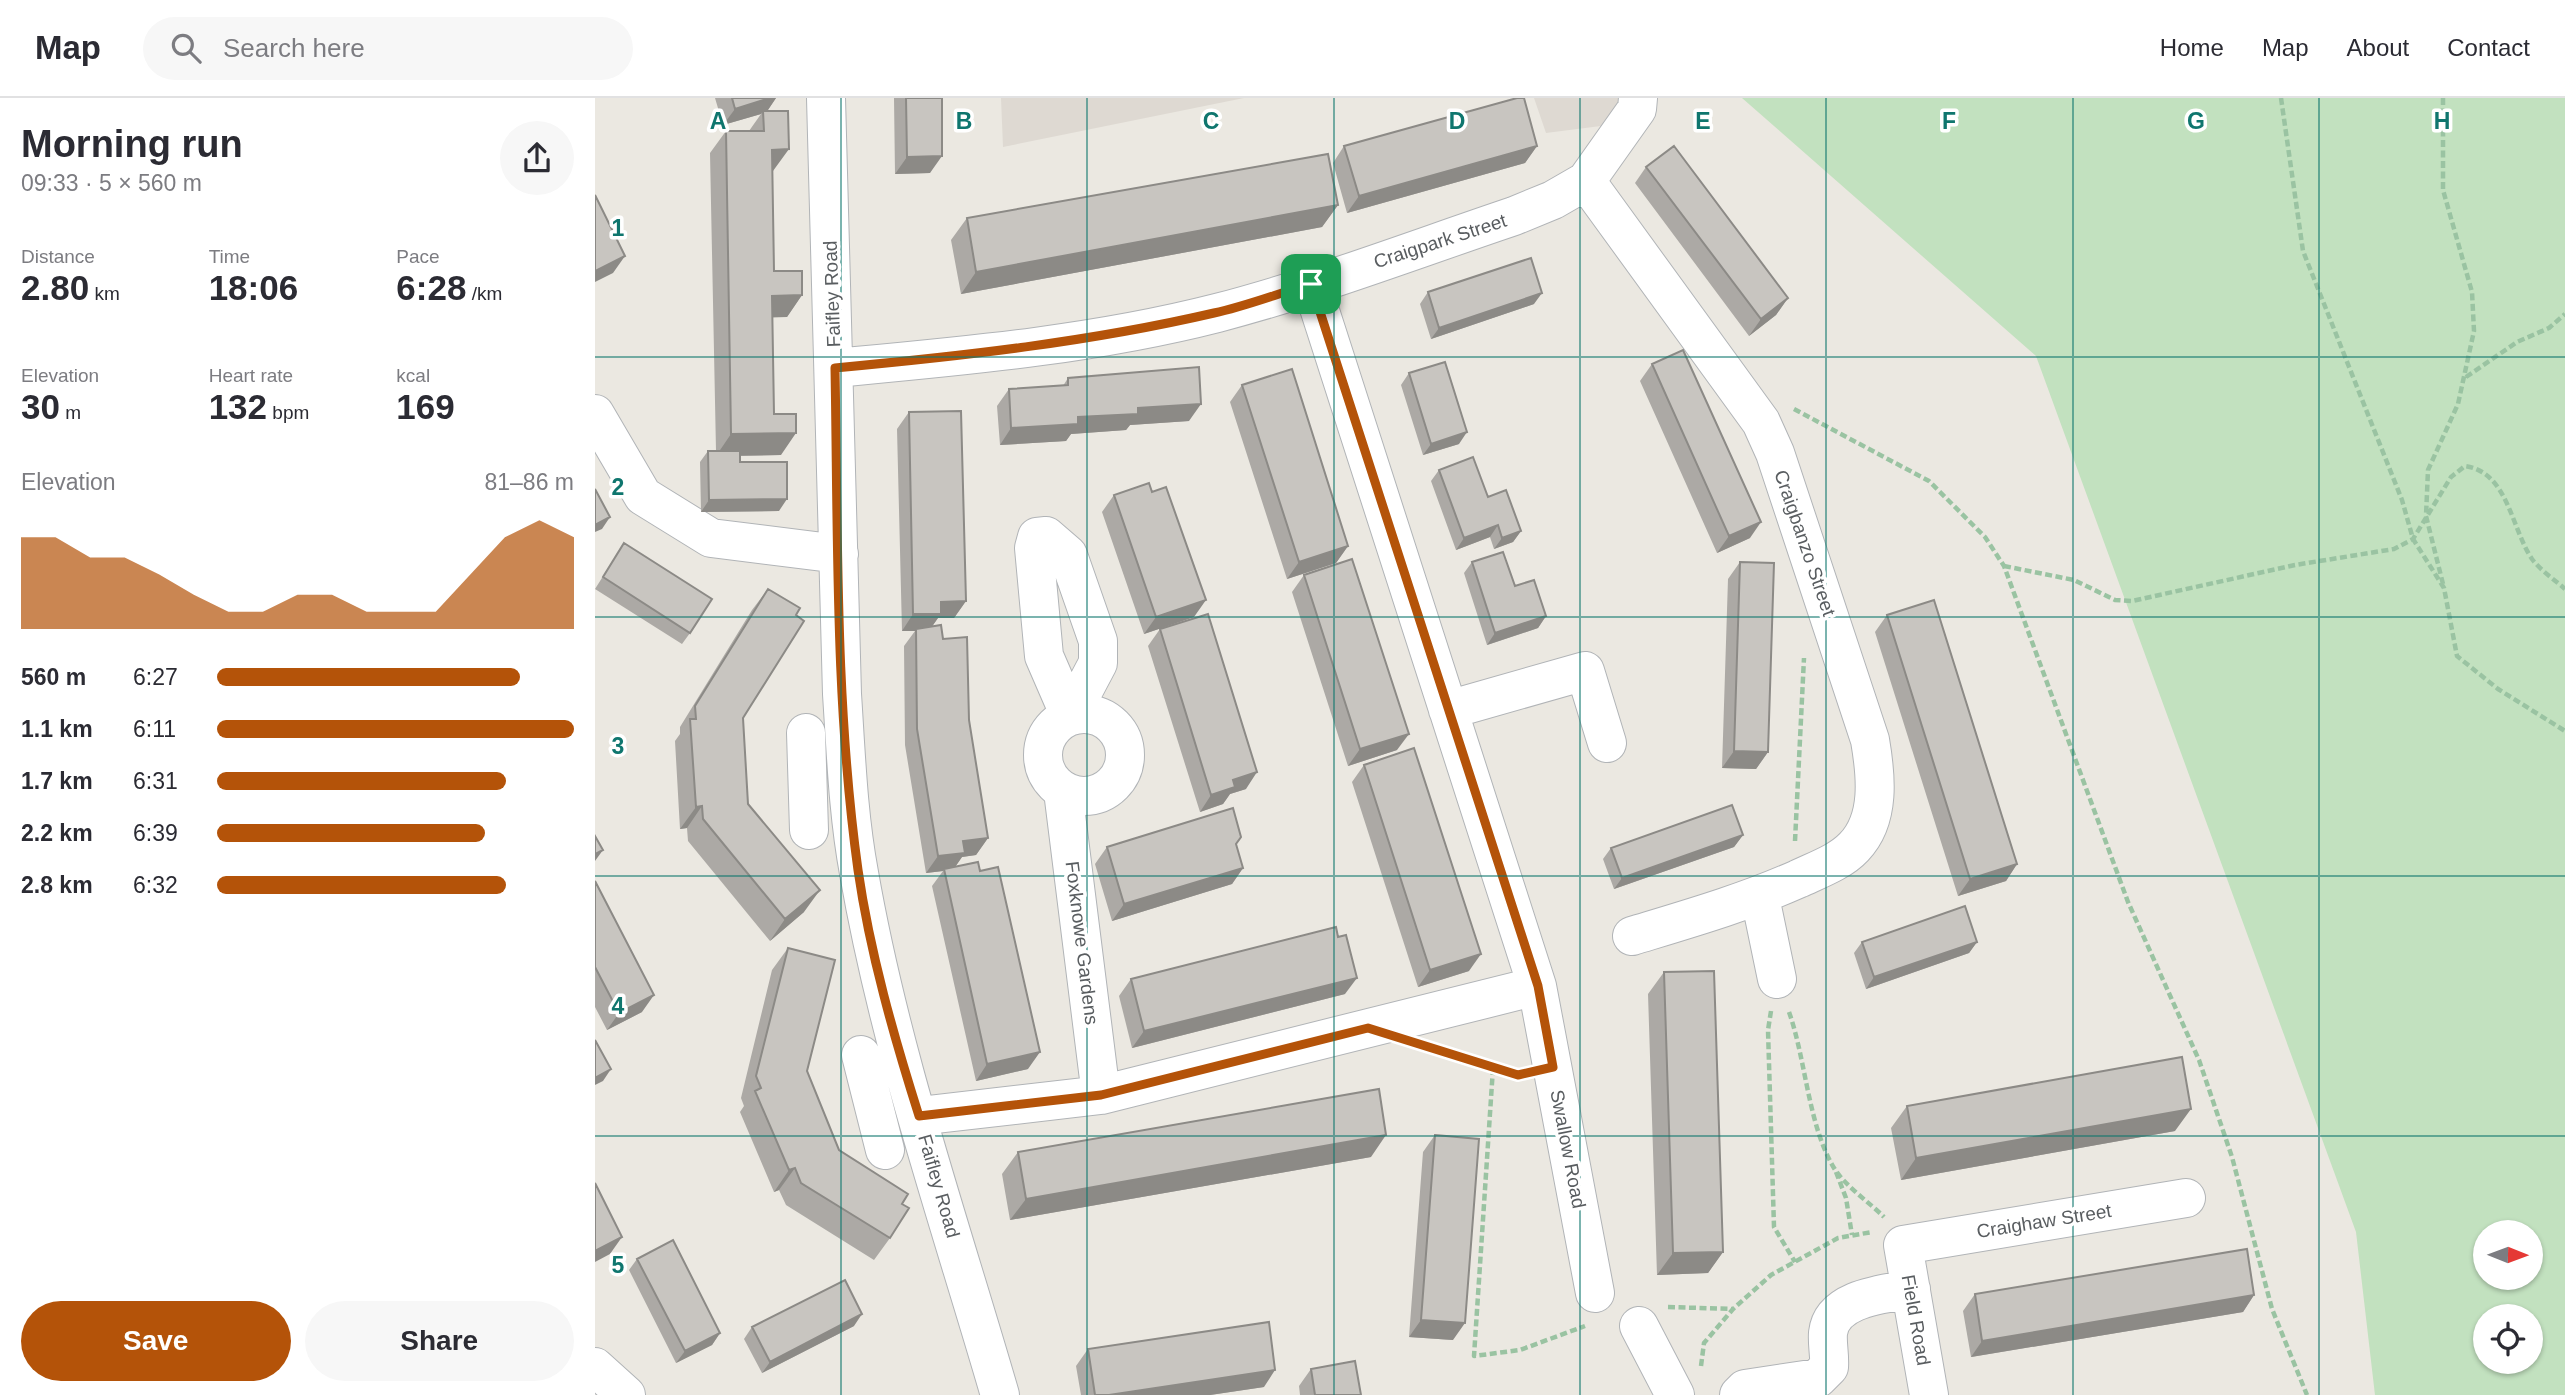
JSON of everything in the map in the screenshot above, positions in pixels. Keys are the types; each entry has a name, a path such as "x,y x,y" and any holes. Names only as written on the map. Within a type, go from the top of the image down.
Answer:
{"street":[{"name":"Faifley Road","path":"826,98 847,775 859,873 893,1028 1000,1395"},
{"path":"1586,181 1637,109 1638,98"},
{"name":"Craigpark Street","path":"835,368 1003,352 1117,334 1217,313 1514,216 1553,200 1586,181"},
{"name":"Craigbanzo Street","path":"1586,181 1761,422 1775,453 1870,740 1875,765 1876,793 1869,823 1854,847 1829,865 1777,889 1632,936"},
{"name":"Swallow Road","path":"1311,284 1538,986 1594,1308"},
{"path":"595,414 643,496 711,538 839,554"},
{"path":"1448,709 1585,671 1607,743"},
{"path":"1083,714 1108,722 1124,743 1126,757 1123,771 1104,792 1091,797 1063,791 1046,771 1044,745 1049,733 1070,716 1083,714"},
{"path":"806,733 809,830"},
{"path":"808,777 847,775"},
{"name":"Foxknowe Gardens","path":"1063,791 1101,1095"},
{"path":"1777,889 1777,979"},
{"path":"874,1106 1101,1095 1538,986"},
{"path":"861,1055 885,1150"},
{"name":"Craighaw Street","path":"1899,1236 2186,1198"},
{"name":"Field Road","path":"1899,1236 1929,1395"},
{"path":"1739,1395 1745,1389 1818,1378 1829,1367 1828,1332 1838,1314 1862,1299 1911,1289"},
{"path":"1652,1317 1687,1385"},
{"path":"595,1367 626,1395"}],"path":[{"path":"2281,98 2303,251 2402,500 2413,539 2444,588"},
{"path":"2443,98 2443,190 2472,292 2474,331 2458,404 2428,470 2426,516 2457,656 2498,689 2565,731"},
{"path":"2466,377 2517,342 2549,328 2565,314"},
{"path":"1743,394 1808,415 1929,481 1985,537 2004,566 2128,902 2199,1060 2232,1157 2272,1309 2307,1395"},
{"path":"2004,566 2074,580 2115,600 2149,598 2295,565 2394,549 2413,539 2451,477 2465,466 2479,468 2492,478 2533,561 2565,589"},
{"path":"1777,889 1804,650"},
{"path":"1777,979 1798,1038 1821,1136 1846,1198 1852,1235"},
{"path":"1777,979 1768,1030 1775,1227 1795,1262"},
{"path":"1430,1048 1518,1075 1553,1067"},
{"path":"1493,1068 1474,1356 1520,1350 1594,1308"},
{"path":"1835,1170 1899,1236"},
{"path":"1687,1385 1704,1343 1733,1309 1772,1275 1838,1238 1852,1235 1899,1236"},
{"path":"1652,1317 1733,1309"}],"shaded area":[{"path":"1001,98 1244,98 1003,147"},
{"path":"1534,98 1641,98 1632,122 1546,133"}],"green space":[{"path":"1742,98 2565,98 2565,1395 2375,1395 2356,1232 2036,356"}],"building":[{"path":"732,98 770,98 735,109"},
{"path":"906,98 942,98 942,156 907,157"},
{"path":"1524,98 1537,146 1359,196 1344,146"},
{"path":"763,111 788,111 789,149 772,150 774,271 802,271 802,295 772,296 774,414 796,414 796,433 731,434 726,131 764,131"},
{"path":"1674,146 1788,298 1761,319 1646,167"},
{"path":"1328,154 1338,205 976,272 967,218"},
{"path":"595,195 625,256 595,271"},
{"path":"1531,258 1542,293 1439,328 1428,292"},
{"path":"1683,350 1761,522 1729,536 1652,364"},
{"path":"1445,362 1467,432 1431,444 1409,373"},
{"path":"1199,367 1201,404 1138,408 1138,414 1078,417 1078,424 1011,428 1009,389 1068,385 1068,378"},
{"path":"1292,369 1348,546 1299,562 1242,385"},
{"path":"961,411 966,601 941,602 941,614 913,614 909,412"},
{"path":"708,451 740,451 740,462 787,462 787,499 709,500"},
{"path":"1473,457 1488,497 1506,490 1521,531 1502,538 1498,525 1464,538 1439,470"},
{"path":"1149,483 1152,492 1166,487 1206,600 1156,617 1114,495"},
{"path":"595,489 610,517 595,525"},
{"path":"624,543 712,599 690,633 603,577"},
{"path":"1503,552 1515,586 1534,580 1546,616 1495,633 1472,562"},
{"path":"1352,559 1409,734 1360,749 1304,575"},
{"path":"1740,562 1774,563 1768,752 1734,751"},
{"path":"768,589 800,608 796,615 804,621 743,718 748,804 820,890 785,919 703,819 702,806 696,807 690,719 696,719 695,706"},
{"path":"1934,600 2017,864 1970,879 1887,615"},
{"path":"1208,614 1257,772 1233,780 1235,787 1211,795 1160,629"},
{"path":"941,625 943,639 967,637 969,720 988,838 963,841 965,853 938,856 917,729 916,629"},
{"path":"1414,748 1481,954 1430,970 1364,765"},
{"path":"1732,805 1743,835 1622,878 1611,848"},
{"path":"1233,808 1241,837 1236,844 1243,868 1124,904 1107,847"},
{"path":"595,836 603,850 595,854"},
{"path":"978,862 980,871 998,867 1040,1052 987,1064 944,869"},
{"path":"595,881 654,995 619,1013 595,967"},
{"path":"1965,906 1977,942 1874,977 1862,942"},
{"path":"1336,927 1338,937 1346,935 1357,978 1144,1031 1131,979"},
{"path":"788,948 835,960 807,1071 839,1150 908,1194 902,1204 909,1208 890,1238 801,1183 795,1168 789,1170 755,1091 761,1088 756,1076"},
{"path":"1714,971 1723,1252 1673,1253 1664,972"},
{"path":"595,1040 611,1069 595,1078"},
{"path":"2182,1057 2191,1109 1916,1158 1907,1106"},
{"path":"1379,1089 1386,1135 1026,1199 1018,1152"},
{"path":"1435,1135 1479,1139 1465,1323 1421,1320"},
{"path":"595,1183 622,1237 595,1251"},
{"path":"673,1240 720,1333 685,1351 637,1259"},
{"path":"2247,1249 2254,1295 1982,1341 1975,1294"},
{"path":"845,1280 862,1314 770,1362 752,1327"},
{"path":"1269,1322 1275,1370 1095,1395 1088,1349"},
{"path":"1355,1361 1361,1395 1315,1395 1311,1369"}],"route":[{"path":"1311,284 1538,986 1553,1067 1518,1075 1368,1028 1101,1095 919,1116 893,1028 859,873 847,775 842,694 835,368 1003,352 1117,334 1217,313 1311,284"}]}
